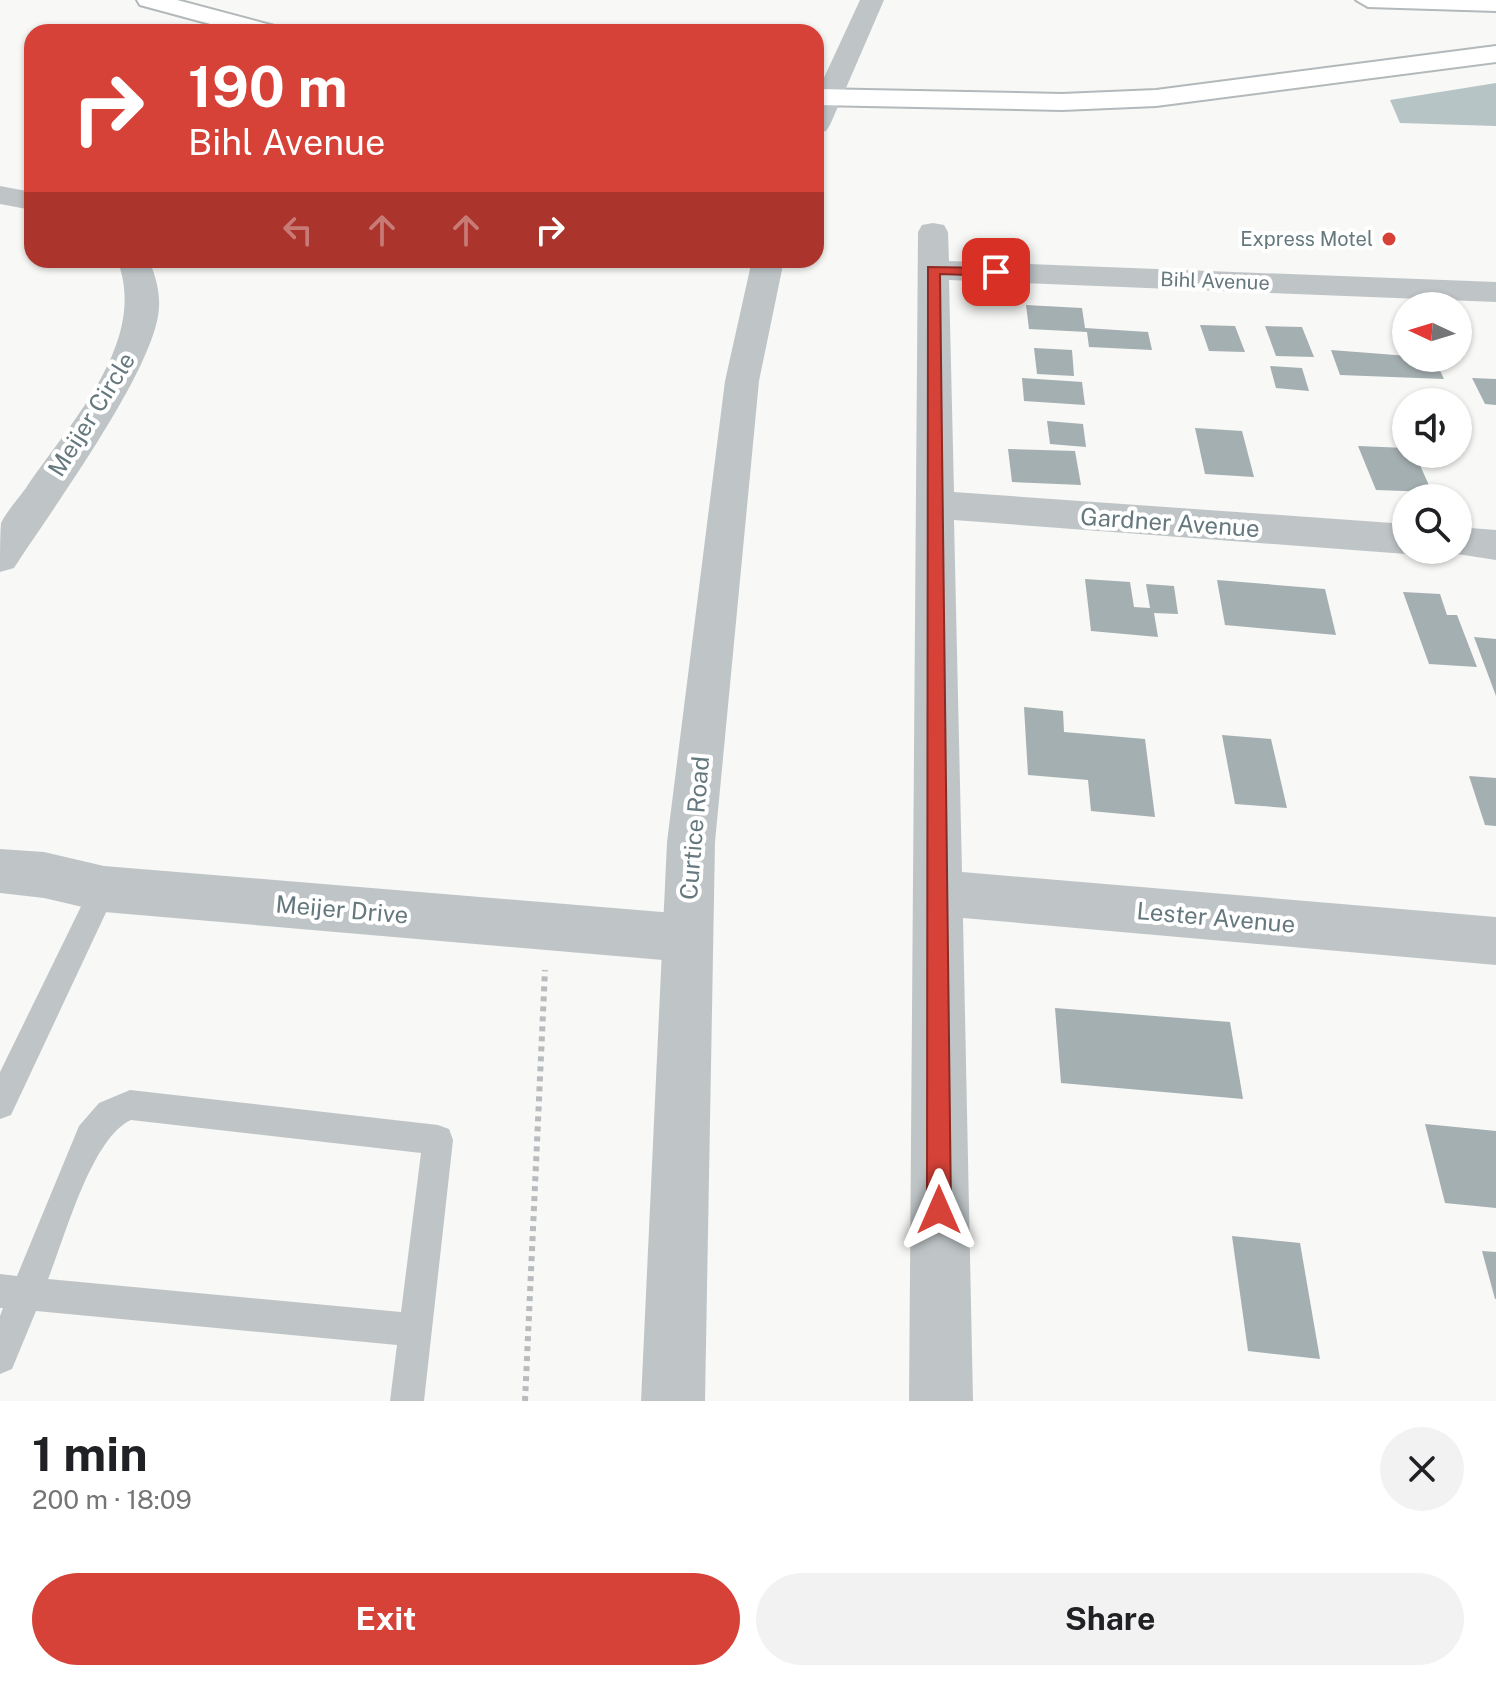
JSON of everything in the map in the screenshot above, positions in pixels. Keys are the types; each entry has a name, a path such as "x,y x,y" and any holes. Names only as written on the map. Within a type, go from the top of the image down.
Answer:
{"highway":[{"path":"149,0 239,24"},
{"path":"1368,0 1496,4"},
{"path":"824,97 1062,102 1156,98 1496,54"}],"street":[{"path":"824,91 871,2"},
{"path":"0,195 24,200"},
{"name":"Bihl Avenue","path":"935,505 933,251 1496,292"},
{"name":"Meijer Circle","path":"0,557 110,390 133,348 143,301 136,268"},
{"name":"Curtice Road","path":"673,1401 691,842 742,381 766,268"},
{"path":"935,505 941,1401"},
{"name":"Gardner Avenue","path":"935,505 1392,538"},
{"path":"1472,543 1496,545"},
{"name":"Meijer Drive","path":"0,871 44,875 104,889 686,938"},
{"name":"Lester Avenue","path":"937,893 1496,941"}],"lane":[{"path":"0,1104 104,889"},
{"path":"0,1357 13,1292 90,1137 110,1114 130,1105 438,1140 407,1401"},
{"path":"13,1292 415,1330"}],"path":[{"path":"525,1401 548,927"}],"shaded area":[{"path":"1496,83 1496,126 1400,123 1390,100"}],"building":[{"path":"1026,305 1082,308 1085,328 1148,332 1152,350 1089,347 1087,332 1029,329"},
{"path":"1200,325 1235,326 1245,352 1209,351"},
{"path":"1265,326 1302,327 1314,357 1276,356"},
{"path":"1034,348 1072,350 1074,376 1037,374"},
{"path":"1331,350 1392,355 1392,372 1441,372 1444,379 1340,375"},
{"path":"1270,366 1302,368 1309,391 1276,388"},
{"path":"1022,378 1082,382 1085,405 1024,401"},
{"path":"1472,378 1496,379 1496,405 1485,404"},
{"path":"1047,421 1083,424 1086,447 1050,444"},
{"path":"1195,428 1242,431 1254,477 1205,474"},
{"path":"1358,446 1392,447 1392,468 1421,468 1428,484 1392,484 1392,491 1376,490"},
{"path":"1008,449 1075,451 1081,485 1012,482"},
{"path":"1085,579 1130,582 1134,607 1150,608 1146,584 1174,586 1178,614 1154,613 1158,637 1091,631"},
{"path":"1217,580 1325,589 1336,635 1225,625"},
{"path":"1403,592 1440,594 1447,615 1457,615 1477,667 1429,664"},
{"path":"1474,637 1496,639 1496,696"},
{"path":"1024,707 1063,711 1064,732 1145,739 1155,817 1091,811 1088,780 1028,775"},
{"path":"1222,735 1271,739 1287,808 1235,804"},
{"path":"1469,776 1496,778 1496,826 1485,825"},
{"path":"1055,1008 1230,1022 1243,1099 1061,1083"},
{"path":"1425,1124 1496,1131 1496,1208 1445,1203"},
{"path":"1232,1236 1300,1243 1320,1359 1248,1351"},
{"path":"1482,1251 1496,1252 1496,1299 1495,1299"}],"place":[{"name":"Express Motel","path":"1389,239"}],"route":[{"path":"939,1210 933,270 996,272"}]}
